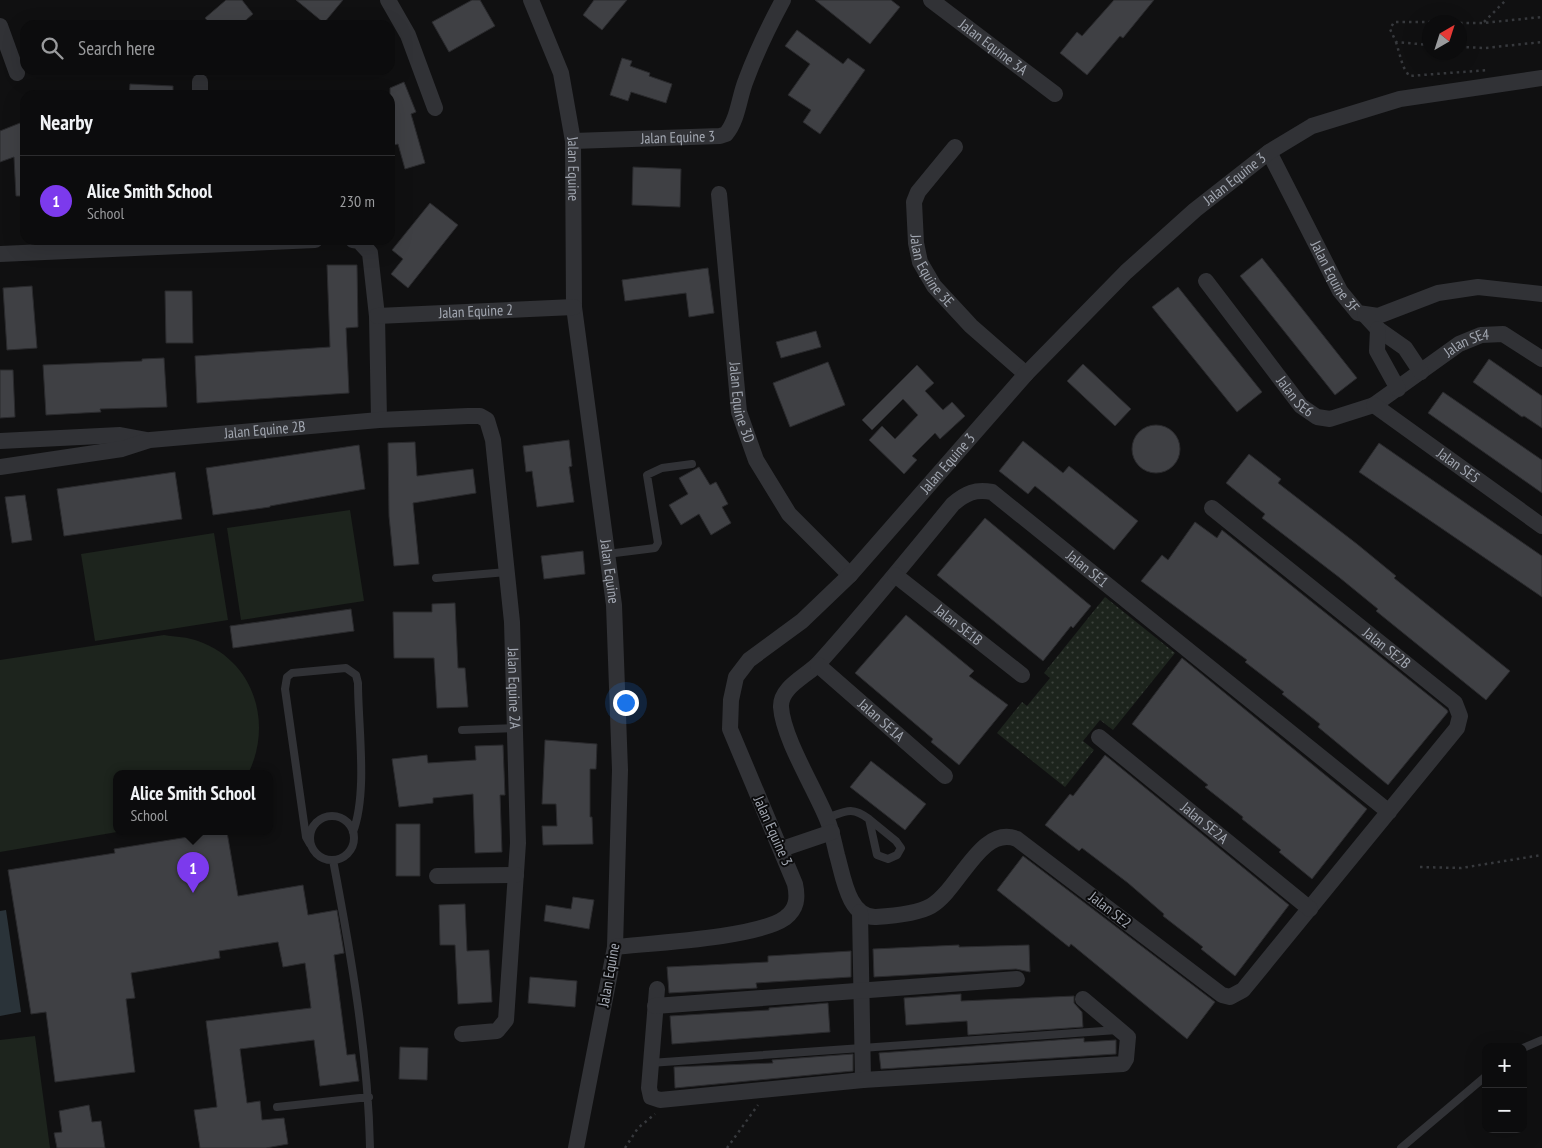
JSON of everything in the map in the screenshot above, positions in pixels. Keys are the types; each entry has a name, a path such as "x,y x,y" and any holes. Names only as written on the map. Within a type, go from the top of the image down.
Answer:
{"street":[{"path":"388,0 408,35 434,108"},
{"name":"Jalan Equine","path":"531,0 561,73 573,141 574,307 614,605 620,770 615,947 576,1148"},
{"name":"Jalan Equine 3","path":"573,141 720,136 726,134 733,122 745,82 761,42 783,0"},
{"name":"Jalan Equine 3A","path":"931,0 1055,94"},
{"path":"0,26 17,73"},
{"name":"Jalan Equine 3","path":"615,947 723,936 762,927 784,919 792,911 797,901 797,892 782,849 738,752 730,729 731,700 736,677 749,660 802,621 850,575 1026,374 1126,272 1195,210 1269,152 1312,126 1400,99 1542,78"},
{"name":"Jalan Equine 3E","path":"955,148 918,192 914,202 916,243 920,262 934,286 971,326 1026,374"},
{"name":"Jalan Equine 3F","path":"1269,152 1340,291 1358,313 1365,315 1389,313 1438,293 1478,287 1542,294"},
{"name":"Jalan Equine 3D","path":"719,194 739,412 753,452 777,498 789,514 850,575"},
{"path":"0,254 154,245"},
{"path":"363,245 370,253 377,316 379,420"},
{"name":"Jalan SE6","path":"1206,281 1301,406 1316,417 1330,419 1374,406 1421,372"},
{"name":"Jalan Equine 2","path":"377,316 574,307"},
{"path":"1365,315 1378,329 1405,348 1421,372"},
{"path":"1378,329 1377,351 1398,389"},
{"name":"Jalan SE4","path":"1421,372 1458,344 1481,335 1503,334 1542,359"},
{"name":"Jalan SE5","path":"1374,406 1542,526"},
{"name":"Jalan Equine 2A","path":"379,420 480,416 487,420 493,440 512,622 518,843 506,1020 498,1031 462,1034"},
{"name":"Jalan Equine 2B","path":"0,467 122,449 150,440 379,420"},
{"name":"Jalan Equine 2B","path":"0,441 120,435 150,440"},
{"name":"Jalan SE1","path":"829,826 792,744 781,708 782,699 788,689 814,668 895,575 953,504 964,495 978,490 992,492 1388,812"},
{"name":"Jalan SE2B","path":"1212,508 1455,703 1460,716 1457,728 1388,812"},
{"name":"Jalan SE1B","path":"895,575 1022,675"},
{"name":"Jalan SE1A","path":"814,668 945,776"},
{"name":"Jalan SE2A","path":"1099,737 1310,909"},
{"name":"Jalan SE2","path":"860,912 876,917 922,910 931,906 943,896 987,844 996,837 1008,835 1017,839 1048,862 1214,990 1230,997 1243,990 1388,812"},
{"path":"782,849 829,826 850,898 860,912 863,1080"},
{"path":"437,876 516,875"},
{"path":"1017,979 861,990 656,997 649,1093 651,1097 660,1100 863,1080 1120,1065 1126,1059 1128,1040 1121,1030 1083,999"}],"lane":[{"path":"607,554 655,548 658,543 647,475 662,468 692,464"},
{"path":"436,578 507,572"},
{"path":"346,668 356,675 358,683 360,784 359,817 353,832 351,849 345,856 333,860 320,857 306,837 285,689 287,677 292,673 346,668"},
{"path":"462,730 514,728"},
{"path":"829,826 850,810 860,812 869,819 896,841 901,848 897,854 888,859 877,855 869,819"},
{"path":"310,844 309,835 312,827 318,820 326,816 343,818 353,832"},
{"path":"333,860 356,994 369,1097 370,1148"},
{"path":"650,1064 1121,1030"},
{"path":"1527,1046 1542,1040"},
{"path":"1401,1148 1482,1079"},
{"path":"277,1107 369,1097"}],"path":[{"path":"1483,23 1506,0"},
{"path":"1467,23 1542,17"},
{"path":"1422,22 1394,22 1390,29 1408,76 1489,70"},
{"path":"1396,42 1422,44"},
{"path":"1467,47 1485,48 1542,42"},
{"path":"1420,867 1461,868 1542,855"},
{"path":"727,1148 762,1100"}],"shaded area":[{"path":"350,510 364,601 241,620 227,528"},
{"path":"214,533 228,620 95,641 81,554"},
{"path":"1105,597 1175,653 1113,730 1100,720 1083,741 1094,750 1065,787 997,733 1022,702 1027,706 1050,678 1044,673"},
{"path":"164,635 198,641 218,650 233,663 245,679 254,696 258,715 259,735 249,770 113,770 113,833 0,852 0,660"},
{"path":"6,910 21,1012 0,1016 0,911"},
{"path":"35,1036 50,1148 0,1148 0,1040"}],"building":[{"path":"226,0 242,0 253,14 246,20 207,20 205,18"},
{"path":"296,0 343,0 326,20 320,20"},
{"path":"472,0 480,0 495,26 449,52 432,22"},
{"path":"594,0 627,0 602,30 583,15"},
{"path":"815,0 891,0 900,7 870,44"},
{"path":"1114,0 1154,0 1123,38 1120,36 1087,75 1060,53 1077,32 1082,36"},
{"path":"797,30 843,64 848,58 865,70 820,134 803,122 811,110 788,95 810,64 785,46"},
{"path":"622,58 632,61 630,66 650,73 649,76 672,84 666,103 631,92 628,101 610,95"},
{"path":"404,82 416,112 411,114 425,163 405,169 398,144 395,145 395,90 390,90 390,88"},
{"path":"130,84 173,86 173,90 129,90"},
{"path":"20,123 20,196 16,196 14,157 0,162 0,131"},
{"path":"633,167 681,169 680,207 632,205"},
{"path":"430,203 458,225 408,288 391,274 403,259 392,250"},
{"path":"1262,258 1357,378 1335,395 1240,276"},
{"path":"327,265 357,265 358,327 346,328 349,393 197,403 195,356 330,347"},
{"path":"708,268 714,313 689,317 686,293 625,301 622,280"},
{"path":"32,286 37,348 7,350 3,288"},
{"path":"1178,287 1262,392 1237,412 1152,307"},
{"path":"165,291 192,291 193,343 166,343"},
{"path":"816,331 821,347 781,358 776,342"},
{"path":"164,358 167,407 100,409 101,412 46,415 43,365 142,361 142,359"},
{"path":"1489,359 1542,396 1542,428 1524,416 1522,417 1473,382"},
{"path":"828,362 845,405 790,427 773,383"},
{"path":"1083,364 1131,409 1115,426 1067,381"},
{"path":"917,365 934,383 925,391 943,410 952,402 965,416 940,439 935,433 912,456 917,460 904,474 869,440 882,426 895,439 918,415 903,399 872,430 862,420"},
{"path":"0,370 13,370 15,417 0,418"},
{"path":"1443,392 1542,460 1542,493 1428,413"},
{"path":"1151,425 1161,425 1170,429 1176,435 1179,440 1179,458 1170,469 1161,473 1151,473 1142,469 1136,463 1132,454 1132,444 1136,435 1142,429"},
{"path":"569,440 572,466 569,467 574,502 537,507 532,471 526,472 523,446"},
{"path":"1023,441 1063,473 1069,466 1138,521 1114,550 1035,486 1028,494 999,471"},
{"path":"415,442 417,476 473,469 476,493 413,503 419,564 394,566 389,516 388,443"},
{"path":"1379,443 1542,556 1542,597 1359,472"},
{"path":"359,445 365,489 270,507 213,515 206,468"},
{"path":"1249,454 1281,479 1278,483 1357,544 1396,576 1394,578 1510,671 1486,700 1376,611 1378,609 1340,578 1262,518 1265,514 1226,483"},
{"path":"699,467 710,485 716,482 728,504 722,507 731,523 711,535 699,514 681,525 669,505 688,494 679,478"},
{"path":"175,472 182,519 64,536 57,489"},
{"path":"25,495 32,540 12,543 5,497"},
{"path":"985,518 1091,606 1073,628 1071,626 1043,661 937,575"},
{"path":"1195,522 1217,538 1222,530 1447,710 1448,712 1388,785 1318,727 1320,724 1282,694 1284,692 1245,662 1247,660 1141,581 1162,555 1168,560"},
{"path":"583,551 585,574 544,579 541,556"},
{"path":"455,603 458,668 465,668 468,707 437,708 434,658 394,658 393,612 432,612 432,604"},
{"path":"351,609 354,631 233,648 230,626"},
{"path":"906,615 974,671 969,676 1008,705 959,765 931,742 933,739 855,673"},
{"path":"1182,658 1367,809 1312,879 1279,852 1281,850 1242,819 1243,817 1205,787 1208,785 1132,724"},
{"path":"545,740 597,744 596,769 590,769 590,817 592,817 593,844 543,845 542,826 557,826 556,804 542,804"},
{"path":"503,745 505,795 500,795 502,852 475,853 473,794 433,798 433,803 399,807 392,759 427,755 428,763 476,760 475,746"},
{"path":"1105,755 1289,905 1235,976 1201,949 1203,947 1163,916 1164,914 1128,883 1082,848 1079,851 1045,825 1070,794 1073,796"},
{"path":"871,761 926,804 905,830 850,787"},
{"path":"396,824 420,824 420,876 396,876"},
{"path":"200,835 228,835 238,896 303,885 308,915 337,910 344,953 334,955 347,1055 355,1054 359,1081 320,1086 314,1040 240,1049 247,1103 260,1101 262,1120 284,1118 288,1144 266,1148 200,1148 194,1110 217,1107 206,1021 311,1008 305,963 283,967 278,942 219,951 220,958 131,973 135,998 126,999 135,1072 55,1082 46,1012 31,1014 8,870 115,853 114,849"},
{"path":"1023,856 1215,1002 1187,1039 1071,944 1069,947 997,890"},
{"path":"573,897 594,900 589,929 544,921 546,905 571,909"},
{"path":"465,904 467,951 489,950 492,1002 458,1004 455,945 440,945 439,905"},
{"path":"959,945 959,947 1029,945 1030,972 1016,969 874,977 873,949"},
{"path":"851,951 851,977 756,983 757,988 669,993 667,967 768,962 768,956"},
{"path":"530,977 577,981 575,1007 528,1003"},
{"path":"961,994 961,1001 1074,996 1074,1003 1082,1012 1083,1027 968,1035 967,1021 906,1025 904,998"},
{"path":"828,1003 830,1032 672,1044 670,1016 769,1010 769,1008"},
{"path":"1084,1038 1084,1042 1116,1040 1116,1054 881,1069 879,1053"},
{"path":"400,1047 428,1048 427,1080 399,1079"},
{"path":"853,1054 853,1071 675,1088 674,1067 773,1063 772,1060"},
{"path":"89,1105 92,1122 101,1121 105,1148 57,1148 54,1133 62,1132 59,1111"}],"place":[{"name":"Alice Smith School","path":"193,893"}]}
